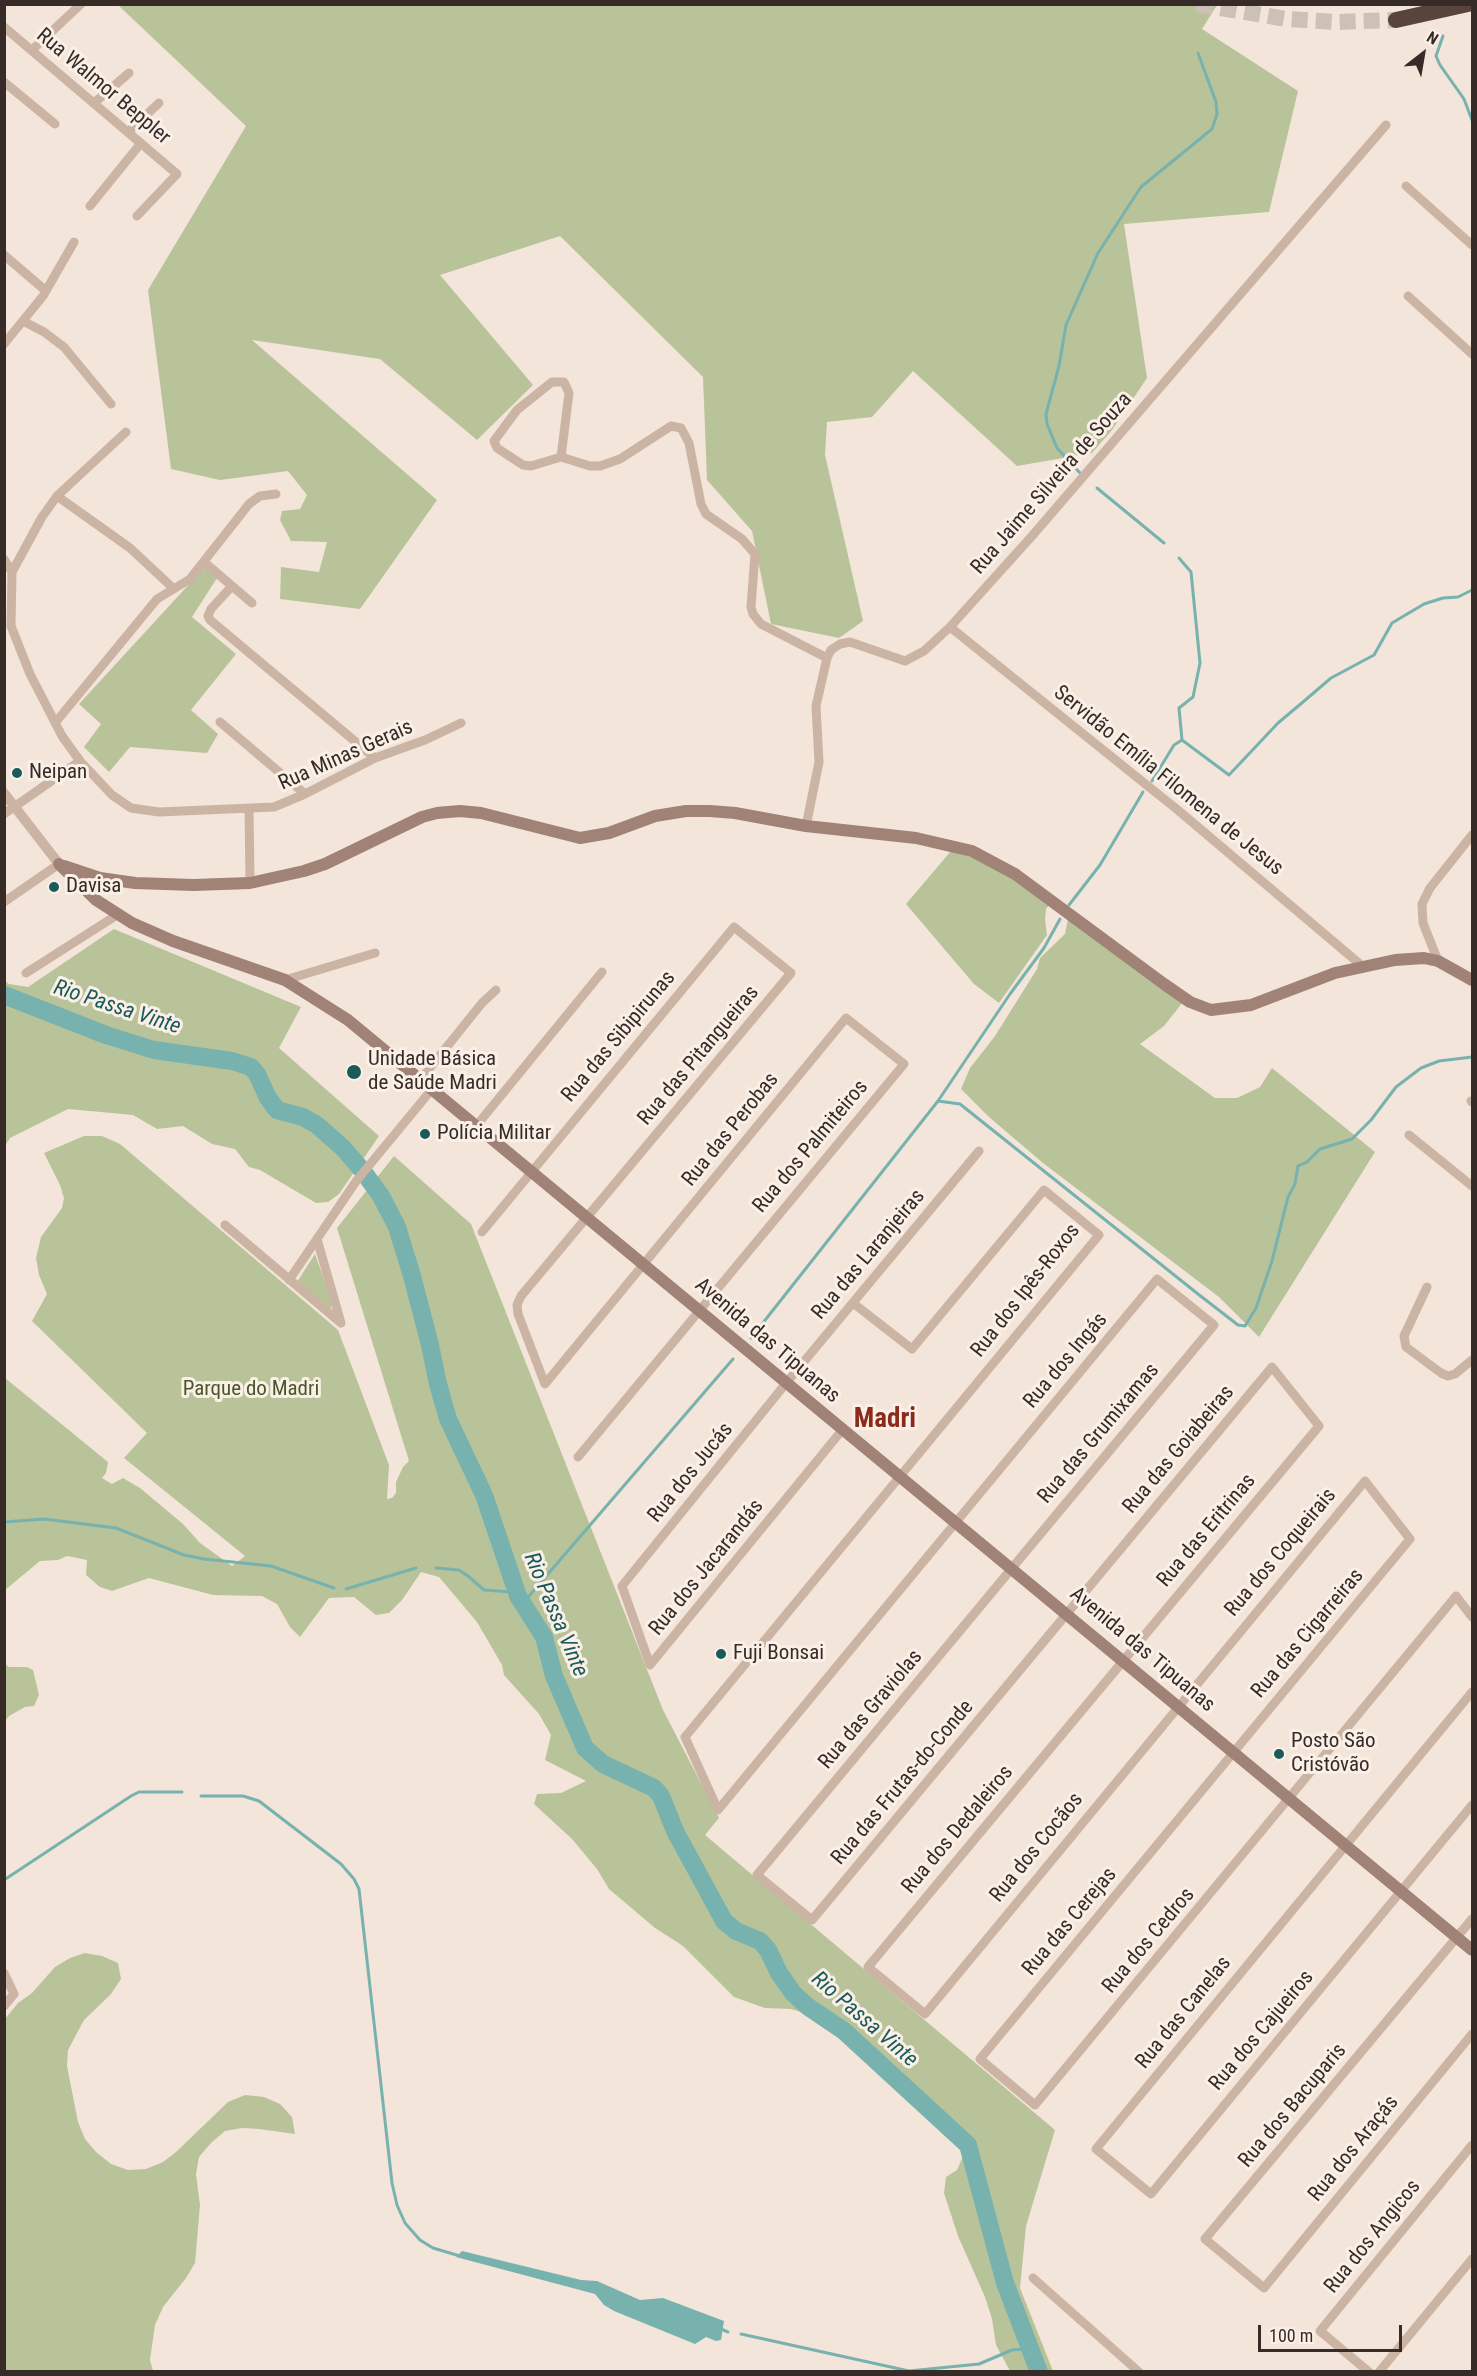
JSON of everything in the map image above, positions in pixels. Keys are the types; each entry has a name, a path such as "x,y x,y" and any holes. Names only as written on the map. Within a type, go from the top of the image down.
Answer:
{"highway":[{"path":"1396,20 1468,4"}],"main road":[{"path":"59,864 100,878 135,883 194,885 250,883 304,872 422,817 460,811 481,813 580,838 609,833 655,816 686,811 735,813 806,826 916,838 972,851 1020,877 1190,1002 1211,1010 1251,1005 1317,979 1361,965 1395,960 1424,958 1438,961 1472,980"},
{"name":"Avenida das Tipuanas","path":"59,864 96,900 117,915 150,933 285,980 348,1020 421,1078 587,1218 1473,1950"}],"street":[{"path":"32,50 81,4"},
{"name":"Rua Walmor Beppler","path":"4,27 177,174 137,216"},
{"path":"94,103 129,73"},
{"path":"4,82 55,124"},
{"path":"128,132 159,103"},
{"name":"Rua Jaime Silveira de Souza","path":"827,658 831,650 840,644 850,642 905,661 924,651 950,627 1032,536 1386,125"},
{"path":"90,206 141,143"},
{"path":"1406,186 1473,245"},
{"path":"4,344 46,291 74,242"},
{"path":"4,255 46,291"},
{"path":"1408,296 1473,354"},
{"path":"23,321 44,332 64,347 111,404"},
{"path":"561,457 569,393 564,382 552,382 517,410 494,443 497,448 523,465 531,466 561,457 590,466 600,466 620,459 671,426 681,428 689,443 701,504 706,514 742,539 755,554 751,607 753,614 761,624 827,658 816,706 819,762 806,826"},
{"path":"4,559 12,572 42,517 57,496 126,432"},
{"path":"55,723 157,599 190,579 253,499 276,494"},
{"path":"57,496 130,548 174,589"},
{"path":"204,562 252,603"},
{"name":"Rua Minas Gerais","path":"12,572 11,626 32,679 55,723 80,761 112,795 131,808 159,812 249,809 282,805 375,758 432,738 462,723"},
{"path":"232,586 211,609 208,616 210,620 375,758"},
{"name":"Servidão Emília Filomena de Jesus","path":"950,627 1179,812 1361,965"},
{"path":"220,722 305,794"},
{"path":"4,814 80,761"},
{"path":"4,793 59,864 4,902"},
{"path":"249,809 250,883"},
{"path":"1438,961 1423,923 1422,904 1430,888 1473,835"},
{"path":"26,973 117,915"},
{"name":"Rua das Sibipirunas","path":"482,1232 734,927"},
{"name":"Rua das Pitangueiras","path":"587,1218 791,973 734,927"},
{"path":"285,980 375,953"},
{"path":"477,1125 602,972"},
{"path":"421,1078 482,1003 496,990"},
{"name":"Rua das Perobas","path":"587,1218 521,1296 517,1305 518,1314 545,1384 846,1018"},
{"name":"Rua dos Palmiteiros","path":"700,1310 904,1064 846,1018"},
{"path":"290,1280 357,1180 433,1088"},
{"path":"1409,1135 1473,1186"},
{"name":"Rua das Laranjeiras","path":"787,1382 979,1151"},
{"name":"Rua dos Ipês-Roxos","path":"853,1303 912,1349 1044,1190 1099,1235 900,1475"},
{"path":"225,1225 341,1323 317,1239"},
{"name":"Rua dos Ingás","path":"956,1522 1158,1279 1214,1325"},
{"path":"1427,1287 1404,1336 1406,1347 1448,1376 1455,1374 1473,1360"},
{"path":"578,1457 700,1310"},
{"name":"Rua das Grumixamas","path":"1012,1567 1214,1325"},
{"name":"Rua das Goiabeiras","path":"1066,1613 1272,1367 1319,1426"},
{"name":"Rua dos Jucás","path":"622,1586 787,1382"},
{"name":"Rua das Eritrinas","path":"1123,1660 1319,1426"},
{"name":"Rua dos Jacarandás","path":"622,1586 650,1665 843,1429"},
{"path":"900,1475 685,1737 718,1810 956,1522"},
{"name":"Rua dos Coqueirais","path":"1178,1706 1365,1481 1410,1539"},
{"name":"Rua das Cigarreiras","path":"1234,1752 1410,1539"},
{"name":"Rua das Graviolas","path":"757,1875 1012,1567"},
{"name":"Rua dos Cedros","path":"1035,2105 1456,1596 1473,1617"},
{"name":"Rua das Frutas-do-Conde","path":"757,1875 812,1920 1066,1613"},
{"name":"Rua dos Dedaleiros","path":"925,2014 868,1967 1123,1660"},
{"path":"1346,1845 1473,1692"},
{"name":"Rua dos Cocãos","path":"925,2014 1178,1706"},
{"name":"Rua das Cerejas","path":"1035,2105 980,2059 1234,1752"},
{"name":"Rua dos Cajueiros","path":"1150,2194 1473,1805"},
{"name":"Rua das Canelas","path":"1150,2194 1096,2149 1346,1845"},
{"path":"1457,1937 1473,1919"},
{"name":"Rua dos Bacuparis","path":"1264,2288 1205,2239 1457,1937"},
{"path":"4,1973 14,1994 4,2006"},
{"name":"Rua dos Araçás","path":"1264,2288 1473,2034"},
{"name":"Rua dos Angicos","path":"1369,2372 1320,2331 1473,2145"},
{"path":"1379,2372 1473,2259"},
{"path":"1033,2278 1139,2372"}],"green space":[{"path":"118,5 1217,5 1202,29 1298,91 1269,212 1124,224 1147,378 1112,430 1092,453 1017,466 913,371 872,417 827,422 825,455 863,621 839,638 771,624 752,531 707,480 703,377 560,236 440,275 533,385 477,440 380,359 252,340 437,500 360,609 280,599 281,567 319,572 327,542 291,541 280,520 282,511 300,509 307,495 288,471 220,480 171,469 148,290 246,126"},
{"path":"204,568 217,578 192,617 236,654 191,710 218,734 207,753 130,747 109,772 84,747 101,724 79,704"},
{"path":"951,851 985,861 1050,904 1046,909 1045,919 1047,935 999,1003 974,984 906,904"},
{"path":"1068,919 1183,1002 1164,1026 1140,1044 1215,1098 1237,1098 1260,1087 1272,1068 1375,1152 1259,1337 1219,1297 1043,1163 989,1117 961,1089 970,1068 995,1036 1037,969 1040,958 1065,934"},
{"path":"114,929 301,1007 279,1048 379,1136 339,1194 328,1202 316,1203 260,1170 249,1167 235,1149 212,1144 183,1126 157,1129 133,1115 68,1109 10,1138 5,1146 5,981 9,984 28,987"},
{"name":"Parque do Madri","path":"84,1136 102,1136 120,1144 338,1330 389,1465 387,1499 392,1498 396,1493 396,1482 403,1467 409,1461 337,1228 394,1156 471,1224 663,1710 719,1818 705,1835 1055,2130 1026,2226 1020,2288 1053,2371 1010,2371 996,2345 992,2319 985,2297 958,2236 944,2193 946,2177 957,2170 968,2145 811,2015 791,2009 765,2008 734,1997 683,1946 655,1928 609,1889 597,1869 572,1839 534,1804 537,1794 561,1793 586,1781 545,1760 551,1735 539,1714 504,1675 502,1665 477,1622 439,1577 421,1572 402,1600 389,1613 376,1615 354,1597 329,1598 300,1637 290,1627 277,1604 262,1596 213,1595 149,1578 112,1591 100,1587 86,1575 87,1560 67,1556 58,1560 40,1561 5,1590 5,1378 108,1462 106,1473 102,1478 112,1484 123,1478 140,1488 183,1524 200,1543 232,1566 245,1556 124,1458 147,1433 32,1321 47,1294 39,1275 36,1258 41,1237 62,1208 64,1198 44,1153"},
{"path":"315,1254 332,1302 331,1309 297,1282"},
{"path":"5,1664 9,1667 27,1667 33,1670 39,1695 34,1706 25,1707 9,1716 5,1721"},
{"path":"85,1953 102,1956 118,1963 121,1979 111,1994 84,2020 68,2050 67,2066 78,2122 85,2139 96,2152 111,2164 128,2170 146,2169 163,2162 176,2152 228,2102 245,2095 264,2097 280,2104 292,2117 295,2134 242,2128 225,2131 199,2157 196,2174 200,2205 195,2263 163,2307 155,2325 150,2360 153,2371 5,2371 5,2019 55,1967 70,1958"}],"water":[{"path":"462,2251 581,2280 597,2281 640,2300 663,2298 724,2321 721,2340 716,2341 706,2337 695,2344 614,2311 604,2305 595,2294 456,2257"}],"waterway":[{"path":"1443,36 1436,56 1464,99 1472,120"},
{"path":"1081,474 1057,448 1047,424 1046,414 1059,366 1066,325 1098,253 1141,187 1212,129 1217,114 1216,102 1198,53"},
{"path":"1097,488 1164,543"},
{"path":"1179,558 1191,572 1200,663 1193,697 1179,708 1182,740"},
{"path":"1182,740 1229,775 1278,723 1331,678 1374,655 1392,623 1424,604 1443,598 1458,597 1472,590"},
{"path":"1152,781 1174,745 1182,740"},
{"path":"1069,905 1100,865 1143,792"},
{"path":"751,1338 938,1101 1044,948 1060,919"},
{"name":"Rio Passa Vinte","path":"4,995 106,1035 154,1050 232,1061 251,1067 277,1110 303,1117 317,1125 344,1149 362,1170 381,1196 397,1227 412,1276 448,1419 484,1495 518,1596 544,1637 554,1676 585,1748 603,1764 654,1788 661,1796 675,1831 724,1921 736,1931 760,1941 768,1950 779,1973 793,1993 807,2006 844,2031 968,2145 1005,2283 1039,2372"},
{"path":"938,1101 960,1104 1198,1294 1238,1325 1245,1326 1256,1308 1272,1261 1288,1197 1295,1184 1298,1166 1307,1162 1320,1149 1352,1139 1371,1120 1396,1087 1421,1068 1439,1061 1472,1057"},
{"path":"525,1607 529,1596 733,1359"},
{"path":"4,1522 44,1519 116,1528 184,1555 271,1566 334,1588"},
{"path":"346,1589 416,1568"},
{"path":"436,1568 459,1570 484,1590 511,1592 518,1596"},
{"path":"4,1880 139,1792 182,1792"},
{"path":"201,1796 243,1796 259,1801 341,1864 354,1879 359,1889 392,2183 397,2205 405,2223 420,2240 433,2248 460,2256"},
{"path":"721,2329 728,2332"},
{"path":"741,2334 909,2371 979,2364 1012,2350 1026,2349 1033,2353"}],"tunnel":[{"path":"1197,4 1286,19 1337,22 1396,20"}],"place":[{"name":"Neipan","path":"17,773"},
{"name":"Davisa","path":"54,887"},
{"name":"Unidade Básica de Saúde Madri","path":"354,1072"},
{"name":"Polícia Militar","path":"425,1134"},
{"name":"Fuji Bonsai","path":"721,1654"},
{"name":"Posto São Cristóvão","path":"1279,1754"}],"district":[{"name":"Madri","path":"885,1420"}]}
